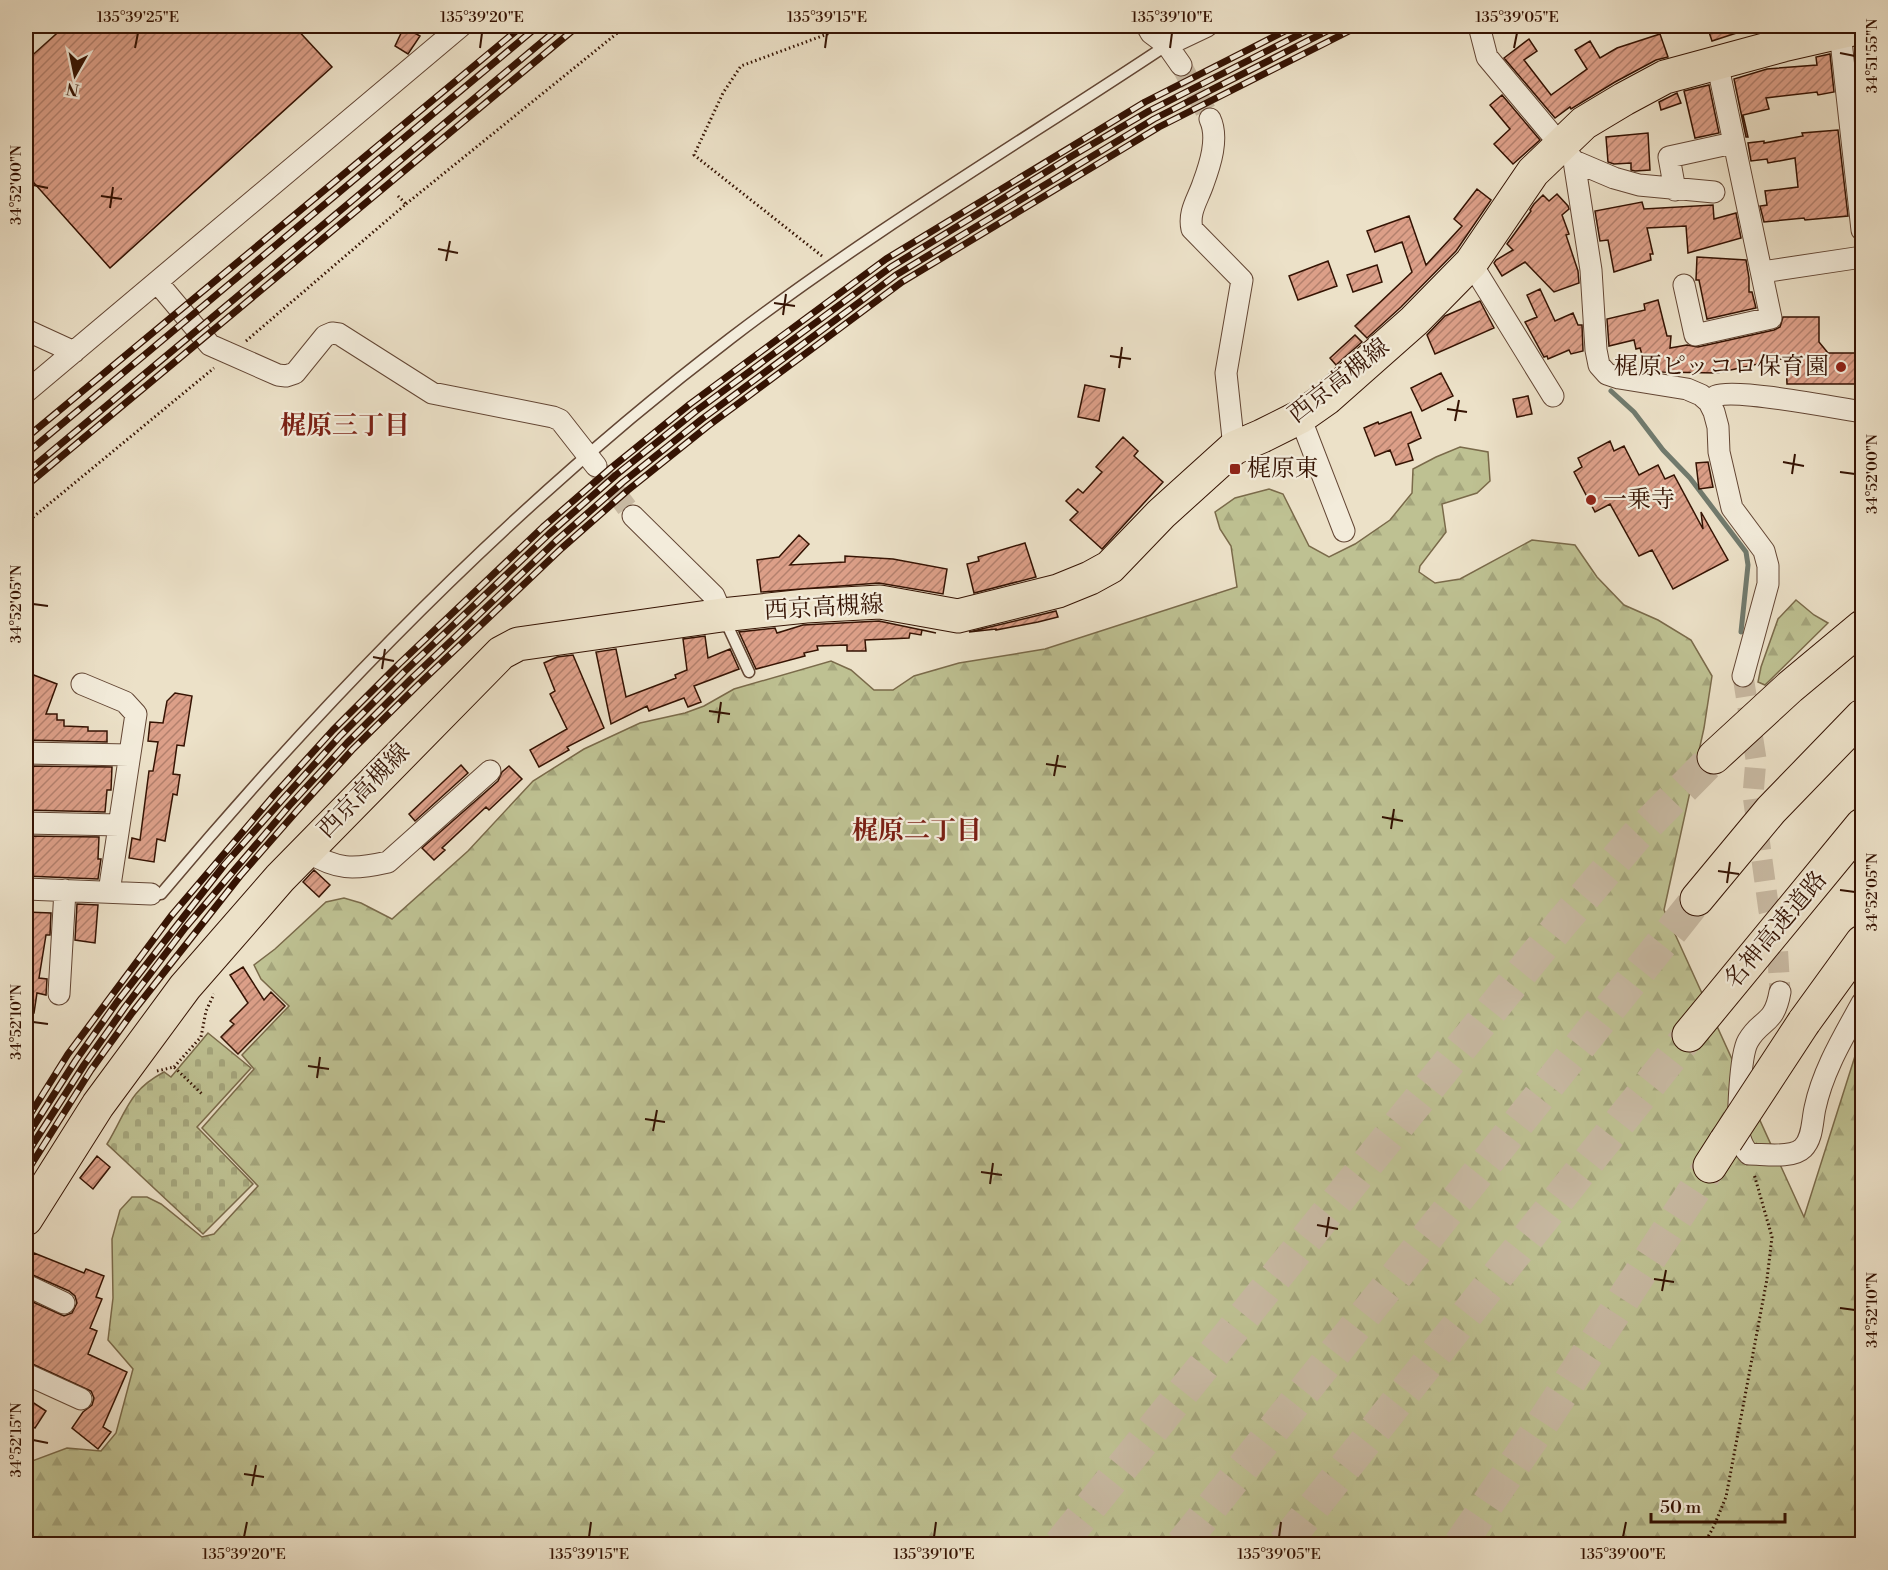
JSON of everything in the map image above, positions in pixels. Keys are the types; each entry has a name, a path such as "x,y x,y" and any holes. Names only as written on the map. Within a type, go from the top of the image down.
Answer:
{"main road":[{"name":"西京高槻線","path":"26,1219 98,1105 185,987 306,851 484,668 509,648 518,644 722,615 806,606 880,602 958,616 1058,591 1090,578 1110,567 1161,514 1233,448 1300,417 1327,398 1414,321 1471,263 1533,172 1568,153 1584,123 1665,77 1717,62 1781,35 1851,30"},
{"path":"1714,757 1790,687 1863,627"},
{"path":"1697,899 1772,810 1863,716"},
{"name":"名神高速道路","path":"1689,1035 1863,825"},
{"path":"1728,1154 1804,1022 1863,942"}],"street":[{"path":"26,392 461,26"},
{"path":"1147,26 1151,33 1167,45 1180,65"},
{"path":"1167,45 1207,26"},
{"path":"1479,26 1487,57 1568,153 1603,174 1639,185 1714,192"},
{"path":"1851,30 1863,230"},
{"path":"1684,285 1690,336 1771,318 1717,62"},
{"path":"1210,119 1214,128 1214,141 1203,184 1190,220 1192,229 1242,280 1226,373 1233,448"},
{"path":"1675,190 1669,157 1733,143"},
{"path":"1568,153 1591,270 1599,365 1607,374 1687,389 1701,395 1708,402 1714,412 1718,427 1719,452 1732,508 1764,551 1768,566 1768,584 1743,676"},
{"path":"1762,272 1863,256"},
{"path":"1471,263 1553,396"},
{"path":"157,282 210,345 278,375 286,376 296,373 325,336 332,333 339,334 432,393 560,420 592,461"},
{"path":"26,330 74,352"},
{"path":"1708,402 1715,396 1722,395 1753,396 1863,412"},
{"path":"1300,417 1344,531"},
{"path":"633,516 714,597 722,615"},
{"path":"82,684 125,702 136,714 110,892"},
{"path":"26,753 129,755"},
{"path":"306,851 321,861 337,867 372,866 388,862 490,771"},
{"path":"26,824 119,825"},
{"path":"26,889 151,894"},
{"path":"59,994 65,890"},
{"path":"1728,1154 1743,1148 1739,1130 1742,1058 1746,1043 1772,1017 1777,1009 1780,992"},
{"path":"1728,1154 1788,1154 1802,1149 1810,1136 1816,1105 1826,1073 1863,1003"},
{"path":"26,1285 64,1303"},
{"path":"26,1374 81,1399"}],"lane":[{"path":"151,894 161,894 290,746 367,663 435,596 730,339 832,264 1167,45"},
{"path":"722,615 749,672"}],"path":[{"path":"406,204 626,26"},
{"path":"832,264 694,155 723,93 741,66 849,26"},
{"path":"174,1067 201,1037 206,1011 217,987"},
{"path":"1704,1545 1726,1497 1767,1279 1772,1237 1728,1154"}],"green space":[{"path":"1460,447 1488,452 1490,481 1477,493 1442,504 1446,532 1420,566 1419,572 1435,583 1460,579 1532,540 1575,545 1597,577 1624,605 1658,620 1691,640 1712,676 1704,728 1664,910 1804,1217 1862,1034 1862,1544 26,1544 26,1472 32,1461 67,1448 101,1451 116,1433 133,1369 108,1340 113,1298 112,1239 120,1210 132,1197 147,1197 161,1204 202,1237 214,1234 258,1186 202,1128 254,1069 242,1055 289,1006 261,979 254,965 326,902 344,898 361,903 392,919 468,851 533,781 584,749 640,723 685,713 704,706 734,689 831,661 851,670 874,690 893,690 914,676 959,663 1045,649 1237,587 1231,546 1220,529 1215,512 1235,498 1269,489 1283,494 1309,546 1329,557 1355,544 1390,520 1412,493 1413,469"},
{"path":"1796,600 1828,623 1765,685 1758,682 1778,619"},
{"path":"208,1033 251,1068 197,1127 253,1184 203,1234 107,1144 135,1094 164,1072 171,1077"}],"building":[{"path":"65,26 294,26 332,67 110,268 26,174 26,61"},
{"path":"1707,26 1752,26 1752,28 1712,41"},
{"path":"404,27 420,36 408,54 395,46"},
{"path":"1660,34 1668,57 1656,60 1615,82 1555,118 1504,58 1529,39 1537,51 1524,60 1551,95 1587,69 1575,50 1590,41 1600,58 1617,48"},
{"path":"1830,54 1834,92 1766,98 1769,109 1743,115 1748,137 1746,137 1734,79 1767,69 1817,65 1816,57"},
{"path":"1863,56 1863,88 1859,89 1856,57"},
{"path":"1709,85 1719,133 1695,138 1684,91"},
{"path":"1677,93 1681,103 1661,110 1659,102"},
{"path":"1502,95 1540,140 1513,164 1494,144 1510,129 1490,105"},
{"path":"1838,130 1848,216 1764,222 1760,206 1767,205 1765,191 1798,187 1795,158 1768,163 1767,159 1751,161 1748,143 1764,141 1764,143 1803,136 1802,133"},
{"path":"1648,133 1650,170 1635,171 1631,170 1631,163 1608,162 1606,137"},
{"path":"1477,189 1491,200 1456,251 1367,338 1355,326 1412,272 1402,242 1375,252 1367,231 1409,216 1426,265 1462,226 1454,219"},
{"path":"1557,194 1569,209 1562,215 1569,234 1566,235 1578,271 1579,283 1554,292 1525,262 1502,276 1494,263 1496,260 1513,250 1507,244 1534,204 1543,195 1549,201"},
{"path":"1642,202 1644,209 1713,205 1714,219 1736,213 1741,238 1688,253 1686,226 1647,228 1653,254 1650,254 1651,260 1614,272 1608,240 1600,241 1595,211"},
{"path":"1697,257 1746,260 1749,292 1752,292 1756,308 1707,319 1699,280 1696,280"},
{"path":"1328,261 1337,286 1298,300 1289,276"},
{"path":"1377,265 1382,282 1353,292 1347,275"},
{"path":"1540,289 1555,321 1573,313 1578,325 1582,325 1583,351 1571,354 1569,350 1548,359 1547,356 1544,357 1525,322 1537,317 1527,295"},
{"path":"1658,300 1667,336 1671,336 1670,348 1687,345 1698,347 1774,330 1780,327 1783,317 1819,317 1819,342 1828,353 1863,353 1863,384 1787,384 1786,358 1717,373 1660,372 1656,360 1645,364 1640,348 1636,349 1634,340 1609,346 1607,319 1645,310 1644,304"},
{"path":"1480,301 1494,328 1435,354 1427,335 1445,316"},
{"path":"1355,335 1362,342 1336,365 1330,358"},
{"path":"1441,373 1453,396 1422,411 1411,388"},
{"path":"1085,385 1105,389 1099,421 1078,417"},
{"path":"1528,396 1532,414 1517,417 1513,399"},
{"path":"1411,412 1421,438 1408,444 1413,460 1396,465 1390,450 1375,456 1364,428"},
{"path":"1123,437 1138,451 1134,456 1163,482 1102,549 1070,520 1078,512 1066,501 1078,489 1083,493 1102,472 1096,467"},
{"path":"1610,441 1614,451 1624,446 1639,475 1658,465 1665,479 1674,475 1703,529 1701,512 1728,560 1673,589 1652,550 1639,556 1610,504 1595,512 1574,472 1582,467 1578,458"},
{"path":"1708,462 1713,487 1699,489 1696,463"},
{"path":"799,535 809,544 790,565 845,562 845,556 893,559 947,569 943,594 879,583 761,592 757,560 779,557"},
{"path":"1025,543 1036,577 974,593 967,564 979,561 978,557"},
{"path":"1056,611 1058,617 1038,622 996,630 969,632"},
{"path":"879,621 922,630 921,635 910,633 909,638 865,640 866,651 847,651 847,645 817,646 818,650 804,653 805,656 756,669 739,632 775,628 777,633 803,625"},
{"path":"705,636 708,658 730,649 739,669 694,686 701,702 688,707 684,698 649,711 647,706 611,724 596,652 616,649 626,697 676,678 675,675 687,670 683,639"},
{"path":"573,655 604,728 567,747 569,750 539,767 530,750 567,729 550,694 555,691 544,663 557,657"},
{"path":"26,672 57,684 46,714 57,714 57,720 64,720 64,726 88,727 88,731 107,731 107,742 26,740"},
{"path":"175,693 192,696 184,746 177,745 173,774 180,775 177,795 173,794 165,841 157,839 154,862 129,858 132,838 140,840 149,771 153,771 158,742 148,741 150,722 163,723 167,701"},
{"path":"461,765 468,773 415,821 409,814"},
{"path":"29,766 112,767 111,790 107,790 105,812 26,810"},
{"path":"509,766 522,779 489,810 486,807 442,848 445,850 434,860 422,848 498,781 502,772"},
{"path":"26,836 99,837 98,859 101,859 98,879 26,876"},
{"path":"314,870 330,885 319,897 303,882"},
{"path":"77,904 98,905 95,943 75,940"},
{"path":"26,912 51,913 50,935 46,935 39,978 47,979 46,995 37,993 34,1013 26,1013"},
{"path":"243,967 264,1000 271,992 285,1006 238,1054 221,1037 234,1024 230,1021 248,1003 230,975"},
{"path":"97,1156 110,1167 93,1189 80,1178"},
{"path":"34,1253 84,1273 86,1269 104,1276 96,1297 102,1299 90,1328 97,1331 88,1354 127,1372 103,1427 111,1432 98,1449 72,1428 83,1412 92,1405 94,1398 91,1391 26,1361 26,1299 64,1316 72,1313 77,1303 75,1296 69,1291 26,1272"},
{"path":"26,1398 46,1411 35,1428 26,1422"}],"waterway":[{"path":"1611,391 1634,412 1663,450 1690,478 1746,552 1748,565 1741,632"}],"tunnel":[{"path":"1181,65 1210,119"},
{"path":"596,466 633,516"},
{"path":"1743,676 1756,759 1753,795 1769,911 1777,942 1780,992"},
{"path":"1060,1544 1560,925 1637,835 1714,757"},
{"path":"1182,1544 1697,899"},
{"path":"1284,1544 1689,1035"},
{"path":"1460,1544 1540,1427 1710,1166"}],"railway":[{"path":"26,438 522,26"},
{"path":"26,454 538,26"},
{"path":"26,473 561,26"},
{"path":"26,486 578,26"},
{"path":"26,1121 68,1054 171,916 275,794 333,730 399,664 543,527 611,468 690,404 886,259 1145,102 1295,26"},
{"path":"26,1138 76,1060 117,1002 225,864 340,736 405,671 549,534 616,475 696,411 891,267 1149,111 1316,26"},
{"path":"26,1155 84,1065 125,1007 185,928 289,806 347,743 412,678 556,541 623,482 702,419 896,275 1154,119 1337,26"},
{"path":"26,1173 91,1070 132,1013 240,876 296,812 353,749 419,684 562,548 628,490 708,426 902,282 1159,127 1359,26"}],"place":[{"name":"梶原ピッコロ保育園","path":"1841,367"},
{"name":"梶原東","path":"1235,469"},
{"name":"一乗寺","path":"1591,500"}],"district":[{"name":"梶原三丁目","path":"345,426"},
{"name":"梶原二丁目","path":"917,831"}]}
